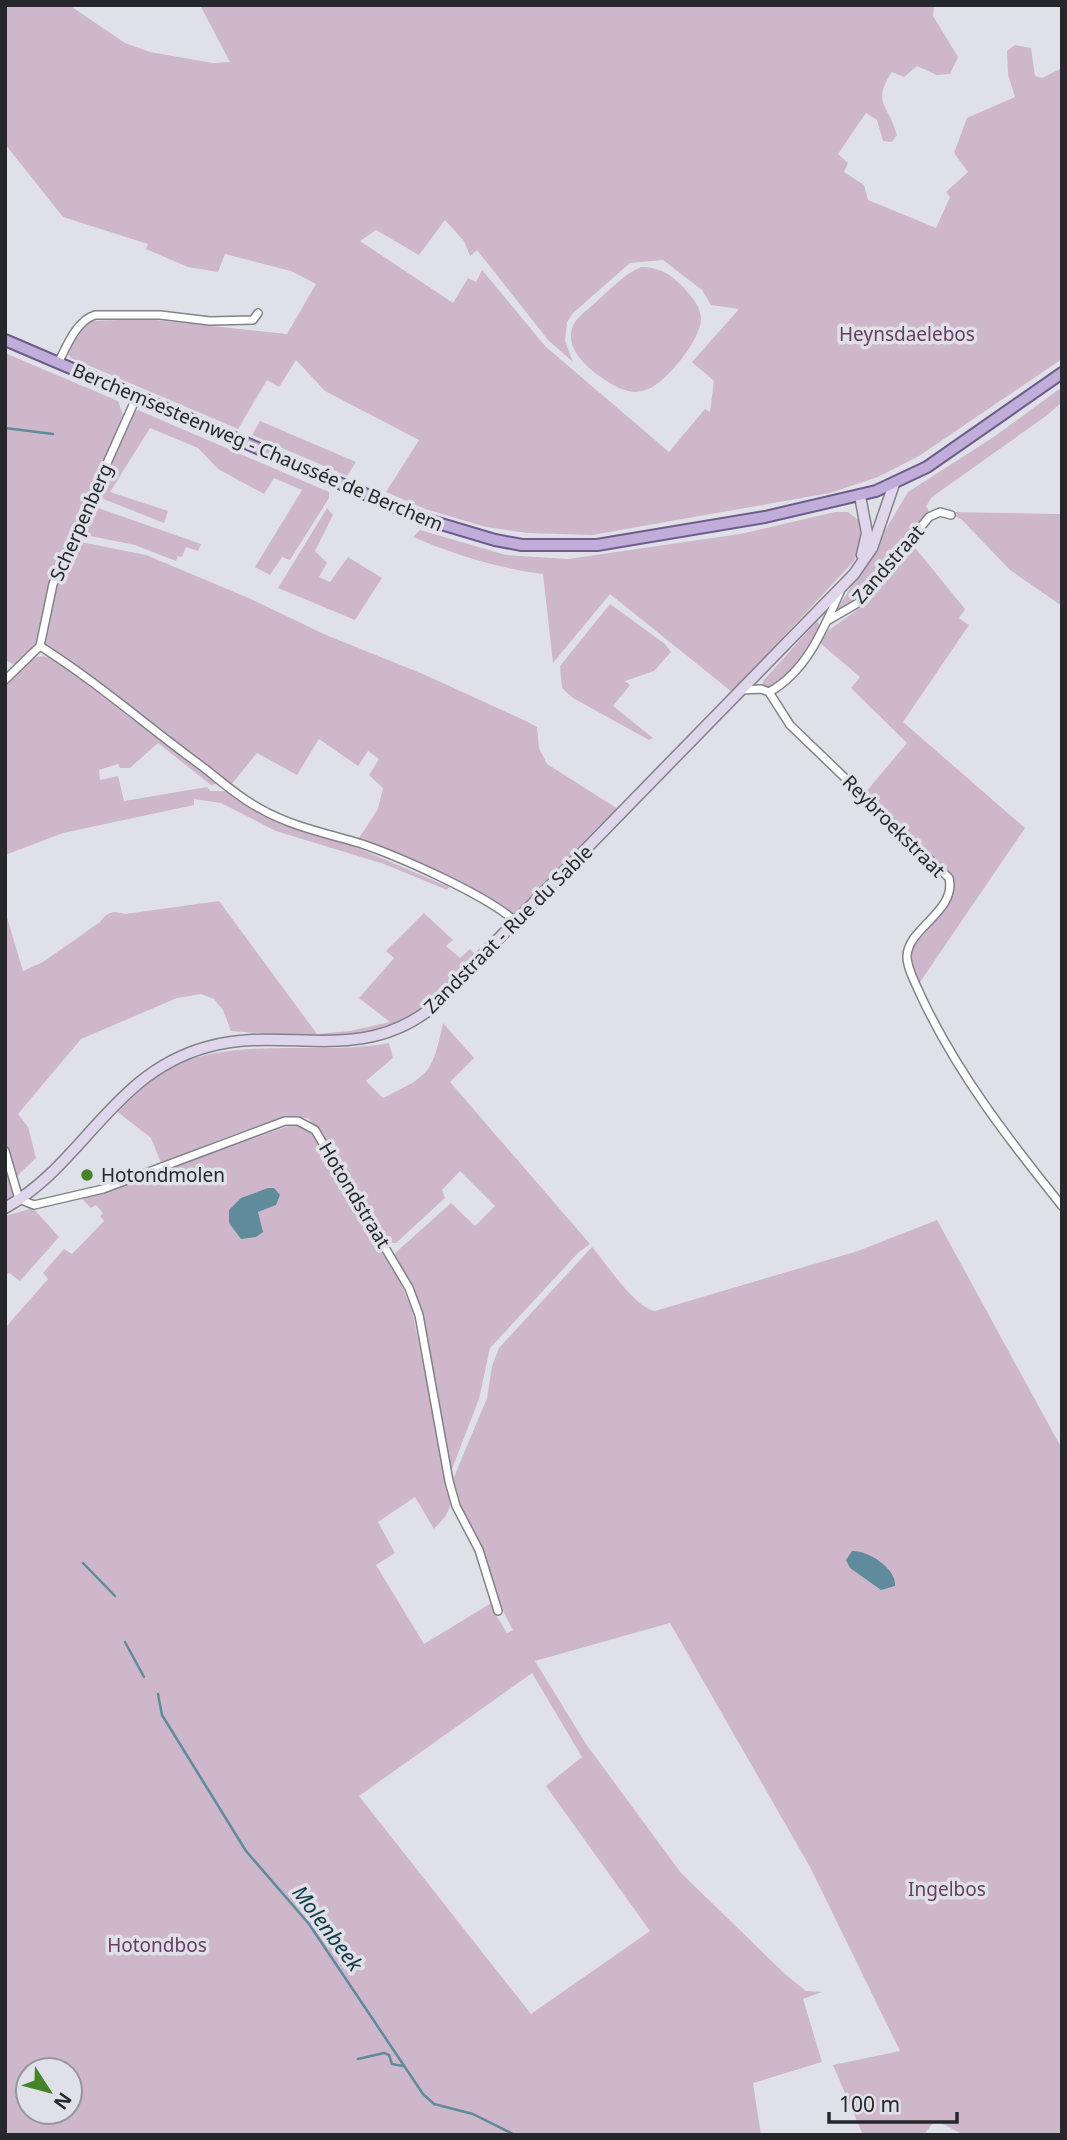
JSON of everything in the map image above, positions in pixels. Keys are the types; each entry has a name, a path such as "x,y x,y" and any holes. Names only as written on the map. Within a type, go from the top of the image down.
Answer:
{"main road":[{"name":"Berchemsesteenweg - Chaussée de Berchem","path":"5,340 421,518 495,541 522,545 597,545 765,517 860,496 894,484 927,467 1062,373"},
{"name":"Zandstraat - Rue du Sable","path":"5,1208 17,1195 47,1177 126,1091 162,1064 199,1049 228,1043 331,1042 388,1034 429,1010 863,563 872,548 894,484"},
{"name":"Zandstraat - Rue du Sable","path":"843,585 866,544 865,511 860,496"}],"street":[{"path":"58,363 79,326 86,318 96,315 151,315 230,322 253,320 258,313"},
{"name":"Scherpenberg","path":"40,646 53,584 137,396"},
{"name":"Zandstraat","path":"827,621 858,603 929,517 940,512 951,515"},
{"name":"Zandstraat","path":"769,692 792,678 827,621 843,585"},
{"path":"5,680 40,646 82,673 132,716 258,808 299,826 357,842 416,867 500,910 516,922"},
{"path":"742,690 761,689 769,692"},
{"name":"Reybroekstraat","path":"769,692 790,725 948,878 948,897 910,946 907,958 909,969 936,1026 966,1077 1001,1129 1062,1206"},
{"name":"Hotondstraat","path":"17,1195 34,1205 103,1189 285,1121 298,1121 315,1130 388,1251 419,1315 449,1481 456,1506 479,1550 498,1611"},
{"path":"5,1152 11,1164 17,1195"}],"green space":[{"name":"Heynsdaelebos","path":"6,5 69,5 125,43 150,52 213,63 230,62 200,5 934,5 933,16 958,57 950,74 937,75 917,66 904,77 892,72 882,98 897,135 892,142 883,141 877,120 866,113 838,154 848,163 844,172 864,185 868,200 936,228 950,197 946,192 968,172 954,153 967,118 1015,97 1008,75 1007,51 1015,45 1031,48 1035,76 1042,78 1062,68 1062,359 919,456 878,477 830,493 592,535 527,533 486,527 425,509 386,492 419,440 325,391 296,360 279,387 267,380 238,429 71,358 68,354 78,332 91,321 146,319 287,334 316,284 291,271 225,254 218,272 188,267 146,249 148,244 63,217 5,144","holes":["445,220 464,241 470,256 477,250 548,340 573,362 565,341 567,322 573,313 630,263 663,260 702,290 711,305 739,309 692,362 714,381 710,412 705,409 669,452 545,346 482,270 476,282 468,278 453,303 360,241 376,230 419,255"]},
{"path":"641,267 659,270 674,278 695,302 701,319 700,327 689,348 673,369 656,385 644,391 632,392 617,387 590,369 575,352 571,332 583,313 624,277"},
{"path":"5,353 118,401 123,415 93,491 49,584 35,645 15,665 5,660"},
{"path":"1062,387 1062,402 1046,416 932,497 926,506 929,511 865,593 857,601 837,610 908,492 995,436"},
{"path":"138,410 329,492 329,498 290,560 282,557 270,575 255,567 302,490 274,478 264,494 218,469 198,448 150,428 110,492 168,511 164,523 96,496 130,415"},
{"path":"260,421 356,462 347,476 252,435"},
{"path":"92,504 201,544 198,551 186,547 182,557 178,556 176,561 135,545 85,535 81,528"},
{"path":"327,508 333,515 315,551 327,563 319,577 330,582 348,557 382,578 355,620 278,588"},
{"path":"835,512 848,512 860,521 861,543 854,561 732,692 610,594 553,663 543,574 477,560 413,537 420,530 506,555 568,559 740,534"},
{"path":"949,512 1062,514 1062,606 1010,570 962,520"},
{"path":"76,541 146,555 528,722 537,727 539,748 547,764 618,809 513,916 456,884 357,841 378,809 383,788 369,775 379,759 368,751 358,766 319,739 297,775 257,753 230,786 110,699 220,783 211,785 158,743 130,768 120,768 118,764 99,770 100,780 118,776 124,801 207,787 210,791 225,791 449,887 447,890 384,864 276,831 221,803 194,799 194,805 63,833 5,855 5,683 35,657 49,657 58,661 45,643 45,620 59,576"},
{"path":"912,544 965,609 959,618 969,625 903,722 1025,828 918,985 910,953 941,914 952,893 952,882 948,872 865,793 907,743 851,688 860,677 820,643 829,630 861,607"},
{"path":"610,604 665,644 671,652 654,671 625,681 630,685 613,706 653,738 649,740 573,698 562,688 560,666"},
{"path":"817,621 821,627 791,675 773,687 763,688 763,681"},
{"path":"219,901 317,1034 350,1031 390,1022 359,998 394,958 386,951 424,913 453,940 446,946 460,958 470,949 476,955 417,1011 373,1030 327,1036 231,1031 223,1010 214,999 201,994 177,998 81,1039 18,1114 28,1127 36,1158 14,1179 17,1194 5,1201 5,911 23,971 43,962 111,913 125,914"},
{"path":"443,1023 474,1058 450,1082 590,1244 578,1253 490,1348 479,1399 450,1474 421,1313 393,1255 451,1203 475,1226 495,1206 460,1171 442,1190 445,1198 396,1243 386,1243 320,1132 308,1118 252,1128 161,1163 151,1138 115,1110 161,1072 188,1060 215,1053 244,1049 360,1047 389,1043 393,1058 366,1081 383,1098 411,1084 426,1071 436,1053"},
{"path":"294,1124 314,1135 397,1274 412,1310 451,1505 434,1529 415,1497 378,1522 395,1553 376,1565 424,1644 493,1602 494,1612 507,1633 513,1630 452,1482 487,1398 492,1366 499,1348 592,1247 630,1294 655,1311 858,1251 937,1220 1062,1449 1062,2135 964,2135 935,2120 924,2135 863,2135 833,2065 900,2051 810,1867 670,1623 535,1661 586,1744 681,1873 785,1974 806,1991 822,1992 803,1999 822,2062 753,2083 761,2135 5,2135 5,1328 48,1279 43,1273 64,1249 72,1254 104,1221 100,1216 103,1213 96,1205 91,1208 82,1199","holes":["532,1673 582,1757 546,1786 650,1931 531,2014 359,1796"]},
{"path":"33,1208 59,1237 20,1281 9,1273 5,1276 5,1216"}],"water":[{"path":"274,1188 280,1195 276,1205 258,1212 263,1232 256,1237 241,1239 229,1223 229,1210 241,1198"},
{"path":"852,1551 866,1554 880,1562 891,1573 895,1586 881,1590 850,1568 846,1560"}],"waterway":[{"path":"5,428 53,434"},
{"name":"Molenbeek","path":"83,1563 115,1596"},
{"name":"Molenbeek","path":"125,1642 144,1677"},
{"name":"Molenbeek","path":"158,1694 162,1715 246,1851 309,1924 423,2094 434,2104 473,2114 515,2135"},
{"path":"358,2059 384,2053 389,2055 392,2064 403,2066"}],"place":[{"name":"Hotondmolen","path":"87,1175"}],"park label":[{"name":"Ingelbos","path":"947,1889"},
{"name":"Hotondbos","path":"157,1945"}]}
